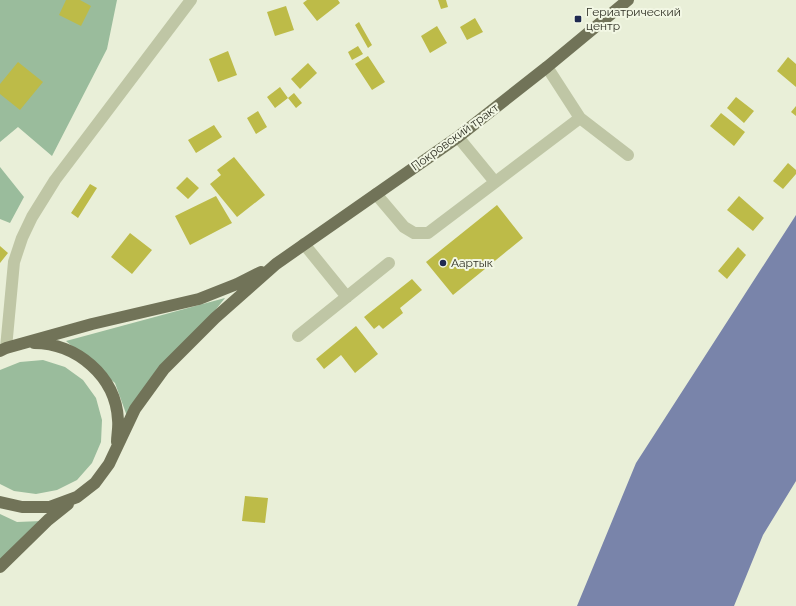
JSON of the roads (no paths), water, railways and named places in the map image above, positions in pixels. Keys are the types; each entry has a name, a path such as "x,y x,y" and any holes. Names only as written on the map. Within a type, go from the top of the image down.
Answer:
{"main road":[{"name":"Покровский тракт","path":"276,264 458,137 547,67 628,0"},
{"path":"3,350 92,324 199,298 237,284 276,264"},
{"path":"0,567 48,520 95,483 109,464 135,409 164,369 215,318 276,264"},
{"path":"24,344 46,344 68,350 88,361 103,378 114,398 118,420 117,442 109,464"},
{"path":"0,502 22,507 50,507 77,497"}],"street":[{"path":"3,350 14,262 22,238 32,217 55,180 191,0"},
{"path":"547,67 580,118 628,156"},
{"path":"376,194 404,227 414,233 428,233 580,118"},
{"path":"458,137 495,182"},
{"path":"304,244 347,297"},
{"path":"298,336 389,263"}],"water":[{"path":"796,215 796,481 763,535 734,606 577,606 636,463"}],"place":[{"name":"Гериатрический центр","path":"578,19"},
{"name":"Аартык","path":"443,263"}]}
